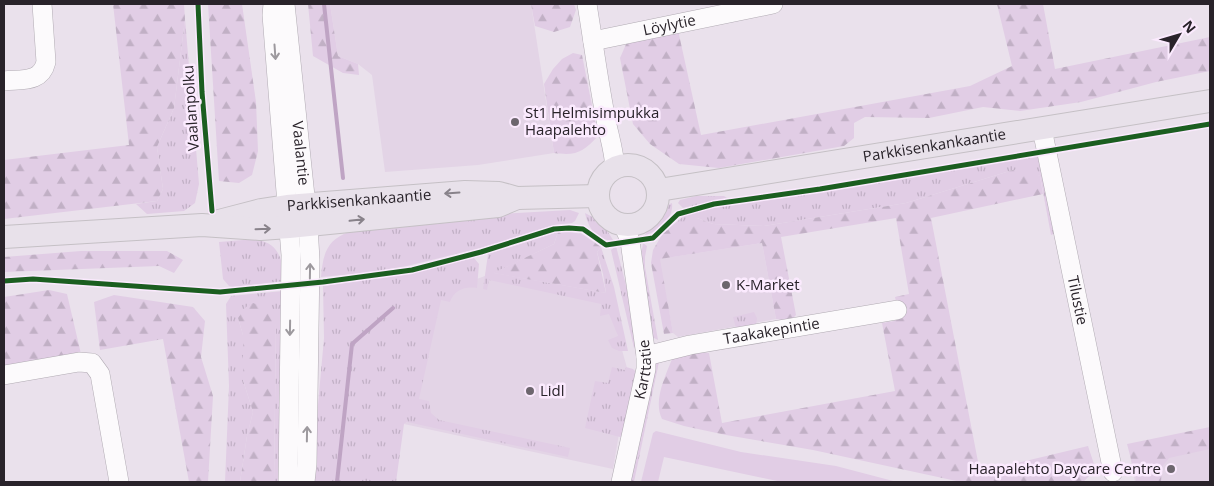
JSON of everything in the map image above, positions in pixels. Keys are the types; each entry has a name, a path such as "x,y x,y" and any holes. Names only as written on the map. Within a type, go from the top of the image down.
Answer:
{"main road":[{"name":"Parkkisenkankaantie","path":"658,190 1210,101"},
{"path":"626,165 640,167 652,177 658,190 659,198 656,209 647,220 635,225 624,226 612,221 603,213 598,196 601,182 606,174 615,168 626,165"},
{"name":"Parkkisenkankaantie","path":"4,237 202,226 239,228 298,216 465,192 499,193 518,198 598,196"}],"street":[{"path":"4,81 31,78 44,70 46,62 42,4"},
{"name":"Vaalantie","path":"273,4 272,15 298,216 310,260 307,464 305,482"},
{"name":"Vaalantie","path":"285,4 298,216 291,255 288,482"},
{"path":"588,4 606,117 614,150 615,168"},
{"name":"Löylytie","path":"593,41 773,4"},
{"name":"Tilustie","path":"1042,129 1113,472"},
{"name":"Karttatie","path":"621,482 646,369 646,356 630,241 624,226"},
{"name":"Taakakepintie","path":"646,356 690,345 897,310"},
{"path":"4,375 79,362 92,363 100,374 119,482"}],"shaded area":[{"path":"330,4 531,4 554,153 478,165 385,172 372,75 358,64 338,56"},
{"path":"762,243 776,319 678,337 673,333 659,259"},
{"path":"493,273 606,293 629,375 613,469 404,424 407,422 439,293"},
{"name":"Haapalehto Daycare Centre","path":"1210,439 1210,482 1135,482 1130,455"}],"green space":[{"path":"113,4 184,4 185,19 174,108 157,147 163,189 157,201 4,219 4,160 129,145"},
{"path":"208,4 242,4 256,102 258,151 252,175 239,183 219,181"},
{"path":"308,4 330,4 338,56 358,64 359,75 343,73 313,56"},
{"path":"531,4 574,4 576,10 570,27 554,32 535,26"},
{"path":"997,4 1043,4 1055,69 1210,37 1210,71 1156,82 1081,102 1020,111 983,107 929,118 865,117 854,123 854,138 844,146 719,168 679,164 650,144 633,124 620,58 627,42 678,30 701,135 970,86 1012,66"},
{"path":"185,19 199,184 195,203 184,211 147,214 136,204 157,201 163,189 157,147 174,108"},
{"path":"573,53 582,55 598,136 579,152 568,154 554,153 544,84 562,59"},
{"path":"1041,154 1056,233 1051,235 1040,176 1013,170 906,203 764,226 713,224 697,218 663,233 684,216 715,206 847,187"},
{"path":"1013,170 1030,171 1040,176 1043,194 931,218 980,472 1088,446 1096,470 1083,482 961,482 813,450 726,435 662,419 659,397 672,359 696,352 709,353 722,423 895,391 882,323 894,321 899,315 895,297 909,294 896,218 781,237 796,315 793,318 783,320 776,319 762,243 660,259 673,333 664,334 651,263 653,250 663,233 687,219 697,218 713,224 764,226 906,203"},
{"path":"696,196 724,196 727,198 683,208 678,203 680,200"},
{"path":"672,203 671,214 664,224 655,231 645,235 659,212"},
{"path":"570,210 579,213 572,223 554,225 480,248 407,266 321,277 327,249 335,239 349,232 463,216"},
{"path":"585,213 602,222 613,240 602,239 598,236 588,223"},
{"path":"565,231 582,234 601,247 597,252 606,293 493,273 554,244 558,232"},
{"path":"558,232 554,244 494,273 606,293 597,252 601,247 614,287 628,351 619,351 612,348 608,340 618,336 609,314 600,316 601,304 489,280 487,290 483,289 488,254"},
{"path":"255,239 270,244 275,248 281,259 284,281 229,286 223,279 219,242"},
{"path":"643,243 647,246 645,267 658,340 652,337 641,255"},
{"path":"616,246 631,305 636,345 634,348 611,250"},
{"path":"81,251 167,251 183,260 174,273 159,266 4,272 4,257"},
{"path":"474,258 479,264 477,288 460,290 454,294 450,302 441,300 419,399 429,401 431,413 439,420 570,448 568,457 407,422 404,424 396,482 311,482 324,338 323,286 410,273"},
{"path":"49,290 67,294 81,354 4,369 4,297"},
{"path":"283,291 282,482 274,482 276,322 238,318 243,335 243,380 253,412 247,436 240,482 225,482 229,386 226,304 231,296"},
{"path":"114,295 193,307 205,321 201,357 213,396 208,482 189,482 163,339 100,350 94,302"},
{"path":"253,303 262,306 276,322 274,482 240,482 247,436 253,412 243,380 243,335 238,318 246,307"},
{"path":"754,312 757,318 756,325 737,332 733,317"},
{"path":"659,362 634,482 629,482 655,364"},
{"path":"612,367 625,370 626,367 636,372 624,436 620,437 585,428 595,381 608,383"},
{"path":"1210,427 1210,449 1169,458 1162,467 1161,482 1137,482 1127,444"},
{"path":"656,431 741,452 836,466 897,482 782,482 664,457 658,482 641,482 653,433"}],"waterway":[{"path":"324,4 343,178"},
{"path":"337,482 352,344 393,308"}],"cycle path":[{"name":"Vaalanpolku","path":"198,4 202,92 212,211"},
{"path":"4,281 33,279 220,292 323,282 412,270 481,252 554,229 583,229 606,245 653,238 678,214 714,204 820,189 1210,124"}],"place":[{"name":"St1 Helmisimpukka Haapalehto","path":"515,122"},
{"name":"K-Market","path":"726,285"},
{"name":"Lidl","path":"530,391"},
{"name":"Haapalehto Daycare Centre","path":"1171,469"}]}
